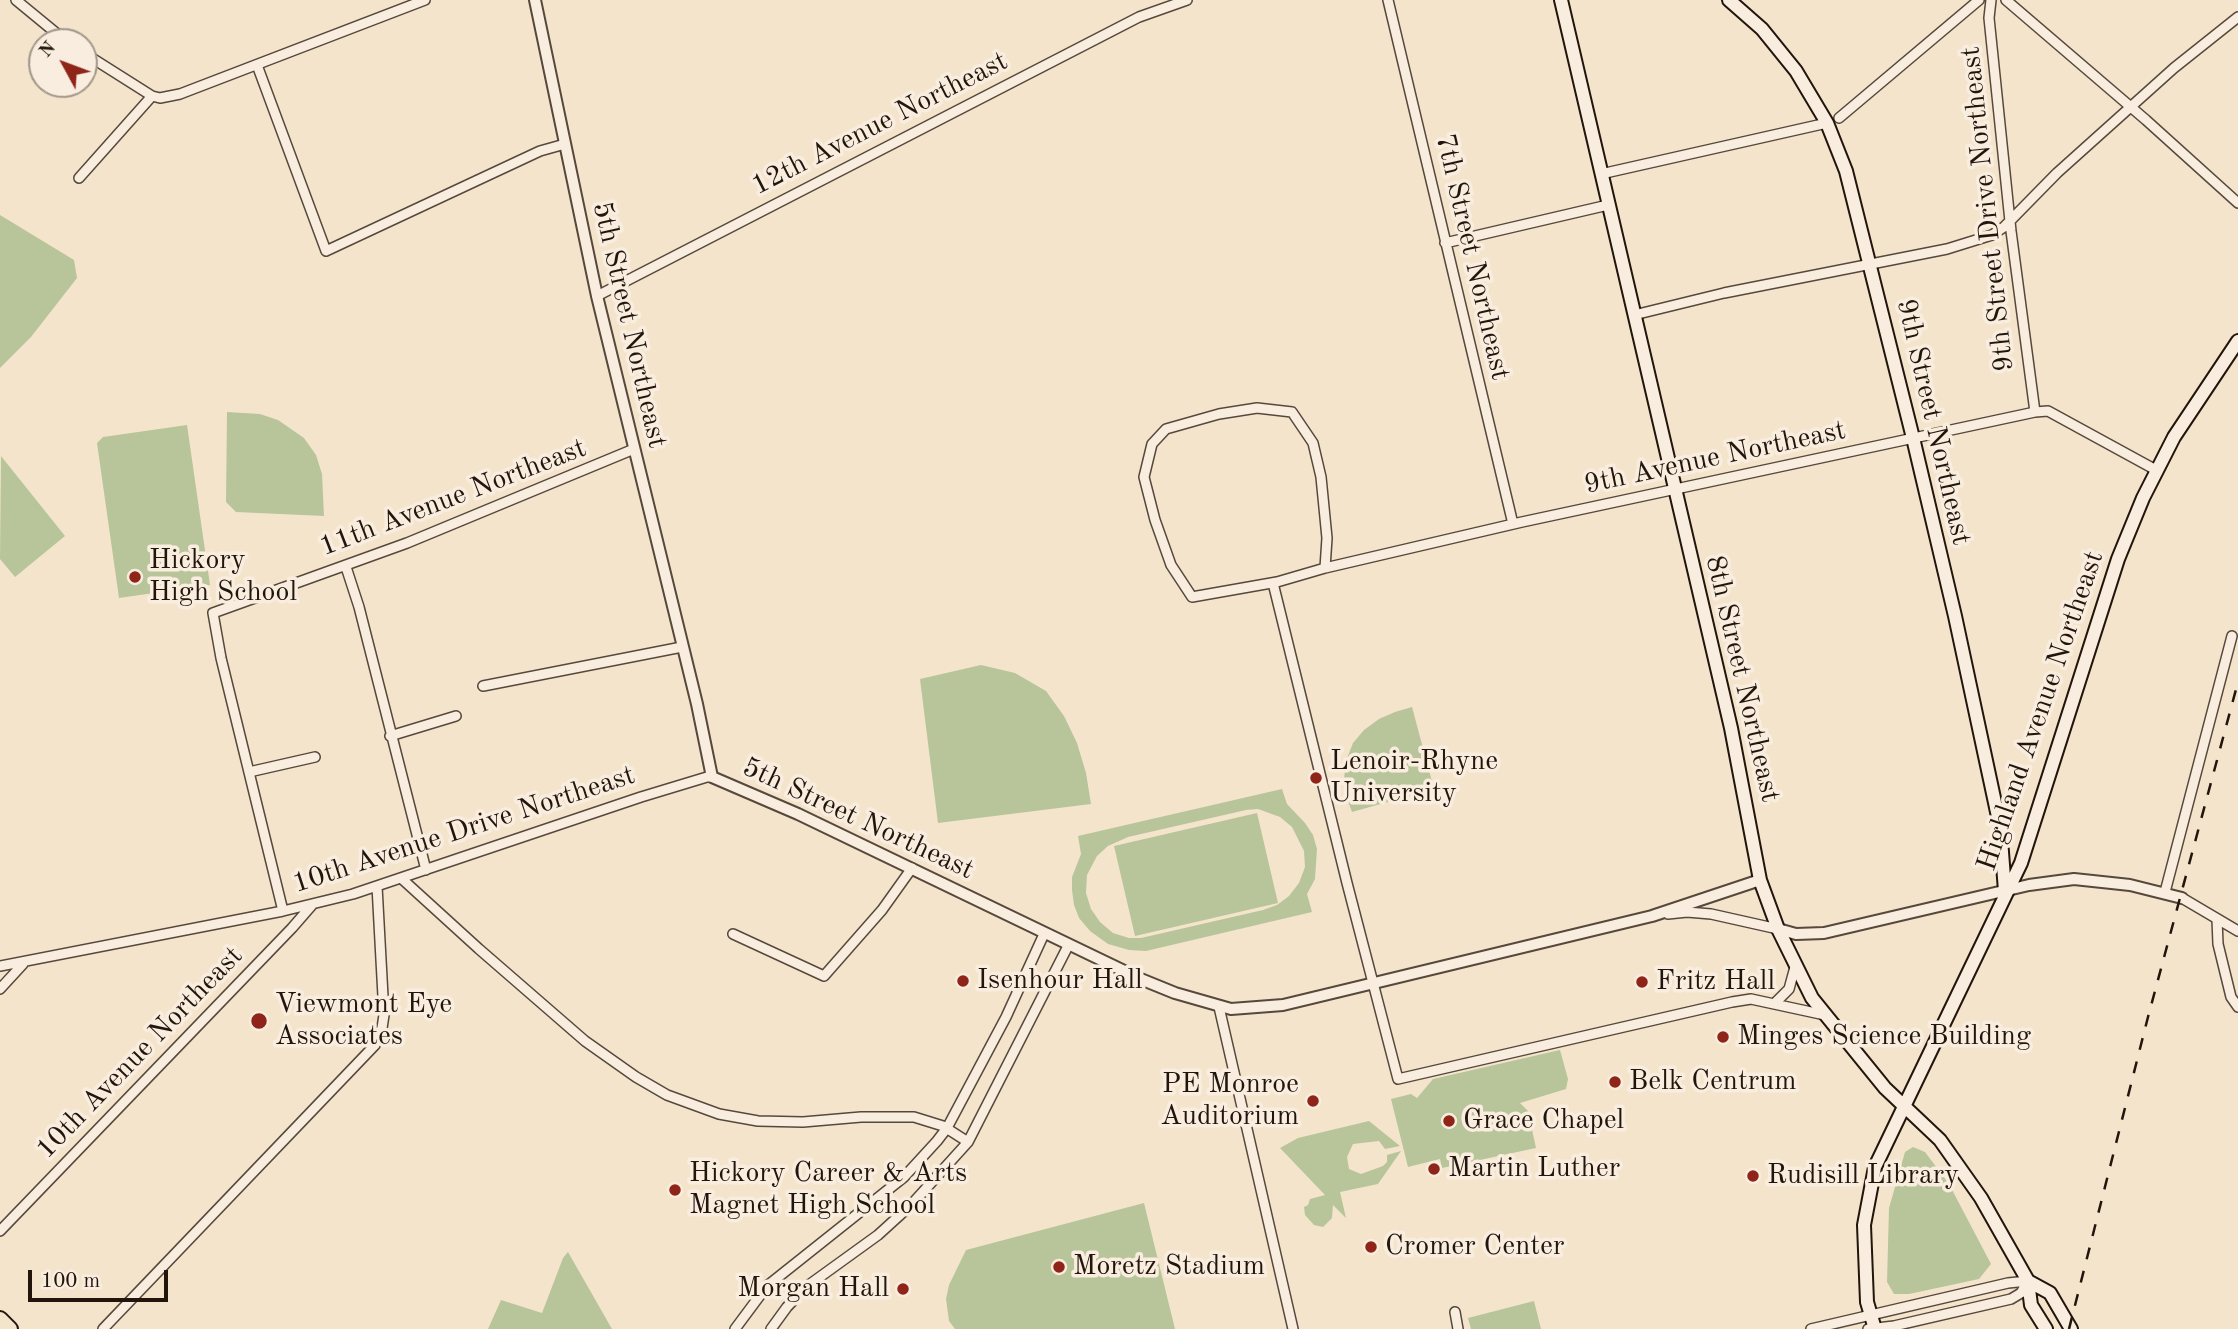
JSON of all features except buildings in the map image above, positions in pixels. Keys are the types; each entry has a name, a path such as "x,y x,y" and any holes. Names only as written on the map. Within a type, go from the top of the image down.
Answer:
{"main road":[{"name":"8th Street Northeast","path":"1561,0 1731,728 1760,880 1777,929 1812,998 1885,1088 1923,1122 1954,1159 1981,1198 2028,1281"},
{"name":"9th Street Northeast","path":"1729,0 1776,45 1833,120 1913,438 2000,826 2005,892"},
{"name":"Highland Avenue Northeast","path":"1903,1105 2021,863 2118,559 2156,470 2200,395 2238,341"},
{"path":"1872,1329 1864,1262 1867,1198 1875,1167 1903,1105"},
{"path":"2028,1281 2031,1305 2046,1329"},
{"path":"2028,1281 2050,1293 2071,1329"},
{"path":"0,1319 10,1329"}],"street":[{"path":"16,0 50,28"},
{"path":"98,62 152,96 160,98 180,94 425,0"},
{"name":"5th Street Northeast","path":"535,0 597,296 712,778 798,814 1068,946 1175,993 1219,1007 1244,1009 1283,1005 1373,984 1652,916 1760,880"},
{"name":"12th Avenue Northeast","path":"597,296 1139,17 1187,0"},
{"name":"7th Street Northeast","path":"1388,0 1513,524"},
{"path":"1601,174 1833,120 1979,0"},
{"name":"9th Street Drive Northeast","path":"1991,0 1989,18 2010,220 2035,412"},
{"path":"2006,0 2238,203"},
{"path":"1634,315 1724,293 1981,240 1992,235 2174,68 2238,17"},
{"path":"257,65 326,251 540,151 565,144"},
{"path":"79,178 152,96"},
{"path":"1445,243 1608,205"},
{"path":"1325,568 1327,538 1321,477 1313,443 1292,412 1257,408 1219,414 1166,429 1152,444 1144,477 1155,520 1171,565 1192,597 1273,583 1398,1079 1751,999 1825,1015"},
{"name":"9th Avenue Northeast","path":"1273,583 1325,568 1513,524 2035,412 2048,411 2156,470"},
{"name":"11th Avenue Northeast","path":"249,772 221,658 213,613 346,567 635,449"},
{"path":"346,567 359,607 426,870"},
{"path":"2165,892 2232,636"},
{"path":"483,686 682,647"},
{"path":"390,736 456,716"},
{"path":"283,911 249,772 315,758"},
{"name":"10th Avenue Drive Northeast","path":"0,966 23,964 312,905 426,870 641,797 707,777 712,778"},
{"path":"733,934 824,976 882,910 912,868"},
{"path":"401,878 586,1041 636,1077 667,1095 719,1114 758,1121 803,1122 901,1116 931,1121 968,1142"},
{"path":"1652,916 1687,912 1711,914 1796,934 1824,933 2029,885 2074,879 2165,892 2182,898 2238,931"},
{"path":"103,1329 376,1045 384,1016 377,886"},
{"name":"10th Avenue Northeast","path":"0,1231 312,905"},
{"path":"2217,919 2218,944 2231,997 2238,1007"},
{"path":"740,1327 767,1286 904,1177 947,1128 1006,1017 1044,934"},
{"path":"771,1329 806,1287 887,1227 935,1181 968,1142 1068,946"},
{"path":"0,989 23,964"},
{"path":"1775,1003 1789,989 1796,967"},
{"path":"1219,1007 1293,1329"},
{"path":"1811,1329 2008,1283 2028,1281"},
{"path":"1872,1329 2011,1299 2021,1293 2028,1281"},
{"path":"1455,1312 1458,1329"}],"green space":[{"path":"0,215 74,260 77,278 31,337 0,368"},
{"path":"227,412 260,414 278,420 304,438 316,455 322,474 324,516 236,512 226,502"},
{"path":"187,425 210,585 119,598 97,443 103,437"},
{"path":"1,456 65,536 15,577 0,559"},
{"path":"981,665 1015,673 1046,691 1064,716 1077,743 1091,804 938,823 920,679"},
{"path":"1412,707 1434,789 1352,812 1344,779 1346,761 1353,743 1379,719"},
{"path":"1282,789 1287,804 1313,835 1317,849 1315,879 1307,894 1312,912 1146,951 1108,944 1090,931 1079,918 1074,905 1072,877 1081,854 1078,836","holes":["1258,809 1280,817 1292,827 1304,851 1305,867 1299,883 1289,896 1277,905 1141,938 1129,938 1113,933 1100,922 1091,909 1086,893 1087,875 1097,856 1108,846 1128,837 1246,810"]},
{"path":"1257,813 1278,903 1135,936 1114,846"},
{"path":"1560,1050 1568,1079 1566,1089 1520,1103 1528,1111 1536,1148 1442,1168 1440,1159 1408,1167 1391,1099 1411,1094 1417,1098 1433,1079"},
{"path":"1369,1121 1400,1146 1385,1149 1379,1141 1353,1144 1347,1157 1349,1169 1361,1174 1383,1166 1387,1162 1387,1155 1401,1151 1378,1184 1340,1192 1346,1218 1333,1205 1332,1218 1323,1227 1314,1225 1305,1215 1304,1207 1310,1199 1325,1195 1280,1148 1298,1138"},
{"path":"1913,1147 1925,1152 1949,1184 1991,1264 1979,1279 1909,1294 1894,1294 1887,1282 1889,1208 1905,1152"},
{"name":"Moretz Stadium","path":"1144,1203 1175,1329 955,1329 949,1321 946,1299 949,1285 966,1250"},
{"path":"568,1252 612,1329 488,1329 501,1300 542,1313 563,1258"},
{"path":"1534,1301 1541,1329 1471,1329 1468,1318"}],"railway":[{"path":"2069,1329 2148,1017 2238,682"}],"place":[{"name":"Hickory High School","path":"135,577"},
{"name":"Lenoir-Rhyne University","path":"1316,778"},
{"name":"Isenhour Hall","path":"963,981"},
{"name":"Fritz Hall","path":"1642,982"},
{"name":"Viewmont Eye Associates","path":"259,1021"},
{"name":"Minges Science Building","path":"1723,1037"},
{"name":"Belk Centrum","path":"1615,1082"},
{"name":"PE Monroe Auditorium","path":"1313,1101"},
{"name":"Grace Chapel","path":"1449,1121"},
{"name":"Martin Luther","path":"1434,1169"},
{"name":"Rudisill Library","path":"1753,1176"},
{"name":"Hickory Career & Arts Magnet High School","path":"675,1190"},
{"name":"Cromer Center","path":"1371,1247"},
{"name":"Moretz Stadium","path":"1059,1267"},
{"name":"Morgan Hall","path":"903,1289"}]}
